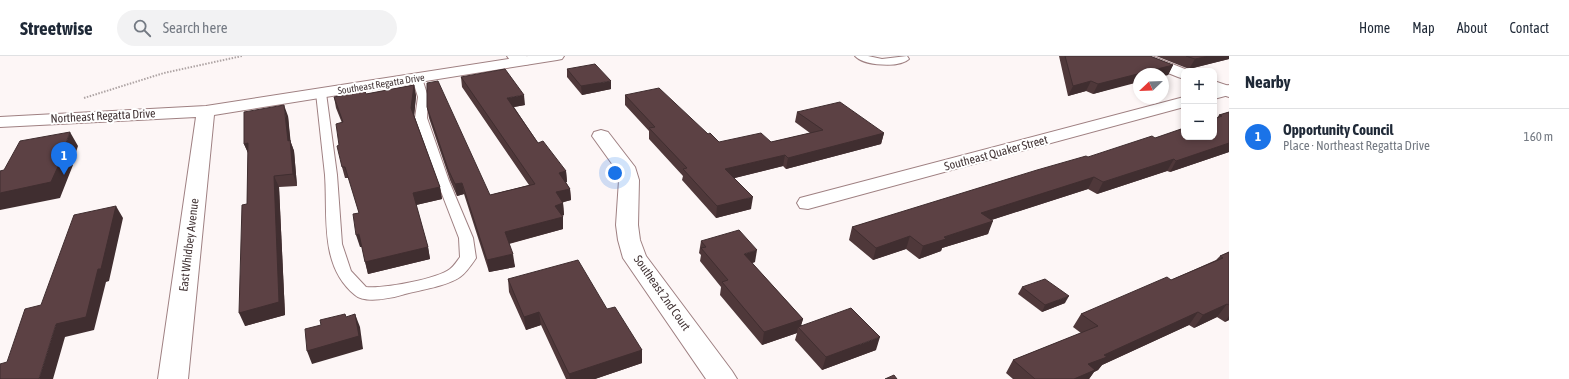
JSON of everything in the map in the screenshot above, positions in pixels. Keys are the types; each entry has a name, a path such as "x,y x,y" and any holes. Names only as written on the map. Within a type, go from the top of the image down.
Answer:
{"street":[{"name":"Southeast Regatta Drive","path":"206,111 417,78 519,59 557,56"},
{"path":"1138,56 1181,73"},
{"name":"Southeast Quaker Street","path":"808,203 1181,103"},
{"name":"Northeast Regatta Drive","path":"0,122 206,111"},
{"name":"East Whidbey Avenue","path":"173,379 206,111"},
{"name":"Southeast 2nd Court","path":"600,136 625,167 629,180 628,233 636,258 722,379"}],"lane":[{"path":"860,56 870,62 880,63 904,59 902,56"},
{"path":"320,93 331,175 335,244 344,273 361,292 376,294 393,292 442,279 455,272 468,258 466,238 443,181 421,118 423,97 417,78"}],"path":[{"path":"83,98 164,73 242,56"}],"building":[{"path":"1065,56 1150,56 1173,65 1161,68 1133,68 1133,75 1098,84 1091,81 1073,86"},
{"path":"1186,56 1209,56 1195,59"},
{"path":"595,64 611,81 581,86 567,69"},
{"path":"505,69 524,95 507,98 538,143 543,141 566,171 559,173 570,189 556,192 563,203 555,206 563,217 505,232 513,254 487,260 462,183 455,184 448,169 427,107 427,83 438,81 490,195 535,184 461,77"},
{"path":"414,85 411,108 440,187 413,193 428,247 365,262 359,234 356,235 353,214 359,213 345,167 342,167 337,146 339,145 336,124 343,122 334,97 365,91 366,94"},
{"path":"659,88 708,134 710,133 719,142 761,133 771,142 823,130 797,112 840,102 884,133 788,158 785,155 725,169 753,197 717,206 683,169 687,168 649,128 655,127 625,95"},
{"path":"284,105 288,141 290,140 293,174 274,176 279,302 239,313 242,205 247,204 248,143 244,144 244,112"},
{"path":"1229,112 1229,143 1176,161 1174,159 1103,182 1094,177 981,213 993,221 944,237 946,239 923,246 910,236 876,248 852,227 1037,170 1086,156 1088,157 1152,136 1155,138 1181,129 1181,140 1217,140 1217,118 1222,116 1219,115"},
{"path":"70,132 63,151 65,151 51,182 0,193 0,171 4,170 20,141"},
{"path":"116,206 101,269 98,269 86,317 56,324 39,379 0,379 0,364 7,362 25,309 41,305 74,215"},
{"path":"739,230 757,250 744,254 803,319 764,332 722,282 728,280 701,248 706,247 701,241"},
{"path":"1229,252 1229,305 1227,304 1203,315 1198,312 1104,355 1107,357 1088,364 1095,370 1074,379 1035,379 1013,360 1098,326 1081,314 1167,277 1171,280 1223,258 1220,256"},
{"path":"578,260 607,309 615,307 642,350 569,374 539,312 524,317 508,279"},
{"path":"1045,279 1069,296 1045,305 1022,287"},
{"path":"851,308 880,337 826,357 798,327"},
{"path":"345,314 346,317 355,314 359,336 307,351 305,329 321,325 320,320"},
{"path":"894,375 897,379 885,379"}],"place":[{"name":"Opportunity Council","path":"64,175"}]}
